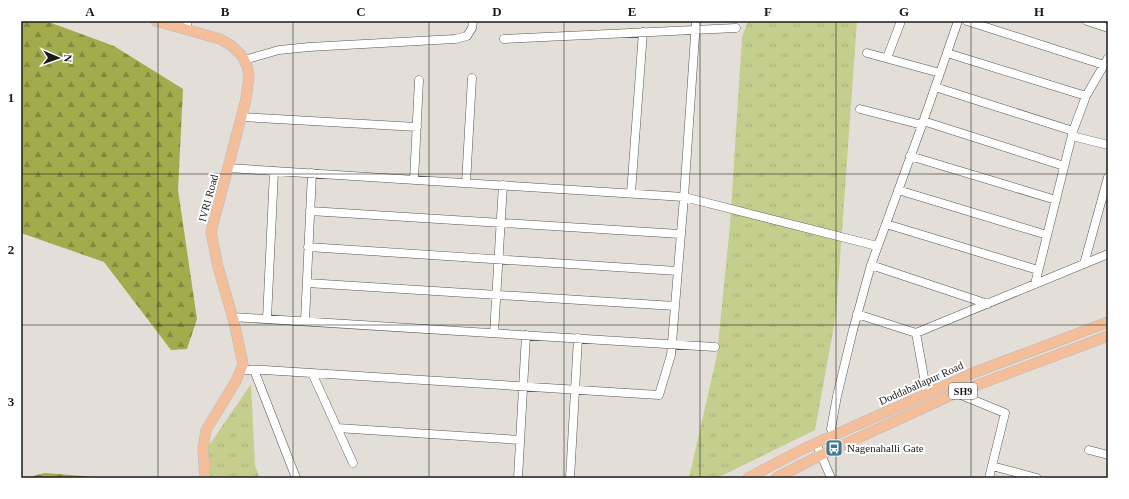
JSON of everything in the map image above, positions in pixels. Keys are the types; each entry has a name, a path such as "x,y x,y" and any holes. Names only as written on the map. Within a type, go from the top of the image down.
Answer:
{"main road":[{"name":"IVRI Road","path":"156,21 187,25 220,39 232,46 242,56 249,76 242,117 211,232 218,267 243,364 241,370"},
{"name":"Doddaballapur Road","path":"748,478 803,449 973,373 1108,322"},
{"name":"SH9","path":"776,478 837,447 956,393 1108,336"},
{"path":"205,478 203,449 206,430 236,381 241,370"},
{"path":"833,436 837,447"}],"street":[{"path":"244,60 279,50 455,39 467,36 472,28 473,21"},
{"path":"241,370 312,373 659,395 671,355 696,21"},
{"path":"887,58 901,21"},
{"path":"833,436 831,429 837,396 857,314 871,265 958,21"},
{"path":"967,21 1106,61 1086,96 1073,133 1035,284"},
{"path":"1087,21 1108,28"},
{"path":"504,39 736,28"},
{"path":"631,193 643,32"},
{"path":"868,53 940,73"},
{"path":"947,53 1086,96"},
{"path":"466,183 472,78"},
{"path":"414,180 419,80"},
{"path":"935,87 1108,145"},
{"path":"860,109 922,123 1064,166"},
{"path":"242,117 417,127"},
{"path":"910,156 1056,200"},
{"path":"228,168 684,197 877,246"},
{"path":"267,319 274,171"},
{"path":"305,321 312,173"},
{"path":"1084,264 1108,177"},
{"path":"494,333 503,185"},
{"path":"898,190 1047,235"},
{"path":"310,211 680,234"},
{"path":"886,224 1038,270"},
{"path":"308,247 678,270"},
{"path":"857,314 916,333 1108,254"},
{"path":"871,265 988,304"},
{"path":"307,284 675,306"},
{"path":"232,317 715,347"},
{"path":"916,333 927,394"},
{"path":"518,478 526,335"},
{"path":"570,478 578,338"},
{"path":"254,370 296,478"},
{"path":"312,373 353,463"},
{"path":"956,393 1005,413 989,478"},
{"path":"337,428 520,440"},
{"path":"816,444 831,478"},
{"path":"1089,450 1108,455"},
{"path":"992,466 1037,478"}],"green space":[{"path":"21,21 46,21 114,46 183,89 178,190 197,319 187,349 171,350 104,262 21,233"},
{"path":"748,21 857,21 836,315 815,430 717,478 689,478 717,355 730,225 742,37"},
{"path":"251,384 255,466 260,478 210,478 208,447"},
{"path":"45,473 108,478 25,478"}],"place":[{"name":"Nagenahalli Gate","path":"834,448"}]}
